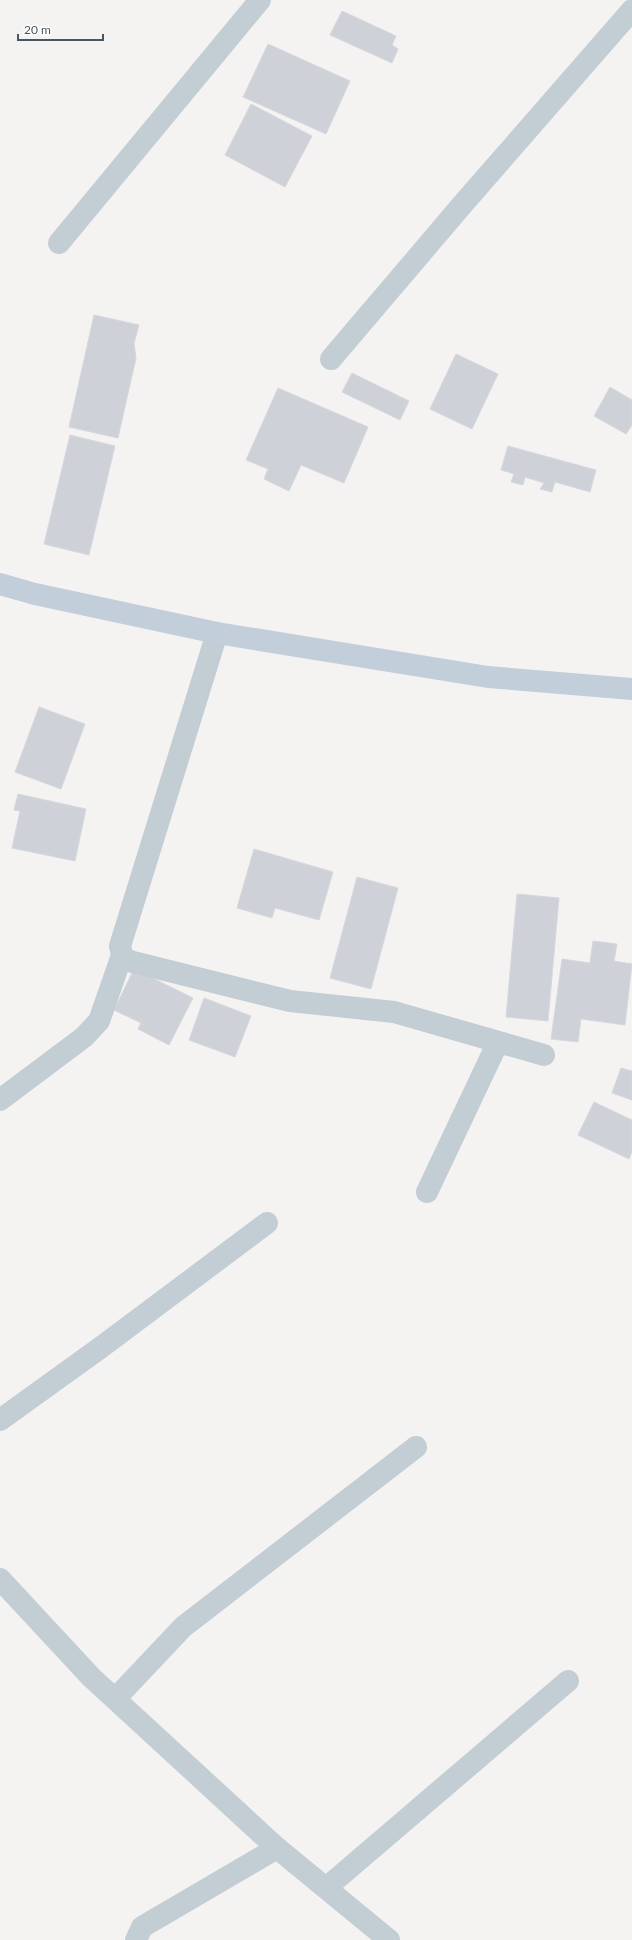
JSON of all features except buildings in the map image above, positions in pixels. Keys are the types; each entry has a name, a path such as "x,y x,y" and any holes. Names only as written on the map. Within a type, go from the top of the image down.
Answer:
{"street":[{"path":"59,243 260,0"},
{"path":"331,359 462,205 632,10"},
{"path":"0,584 35,594 217,633 488,677 632,690"},
{"path":"0,1100 84,1037 99,1022 122,955 120,946 217,633"},
{"path":"122,955 129,960 290,1001 394,1012 544,1055"},
{"path":"427,1192 498,1042"},
{"path":"0,1420 100,1348 267,1223"},
{"path":"115,1699 183,1627 416,1448"},
{"path":"0,1579 91,1677 278,1848 389,1940"},
{"path":"326,1888 568,1681"},
{"path":"136,1940 142,1927 278,1848"}]}
